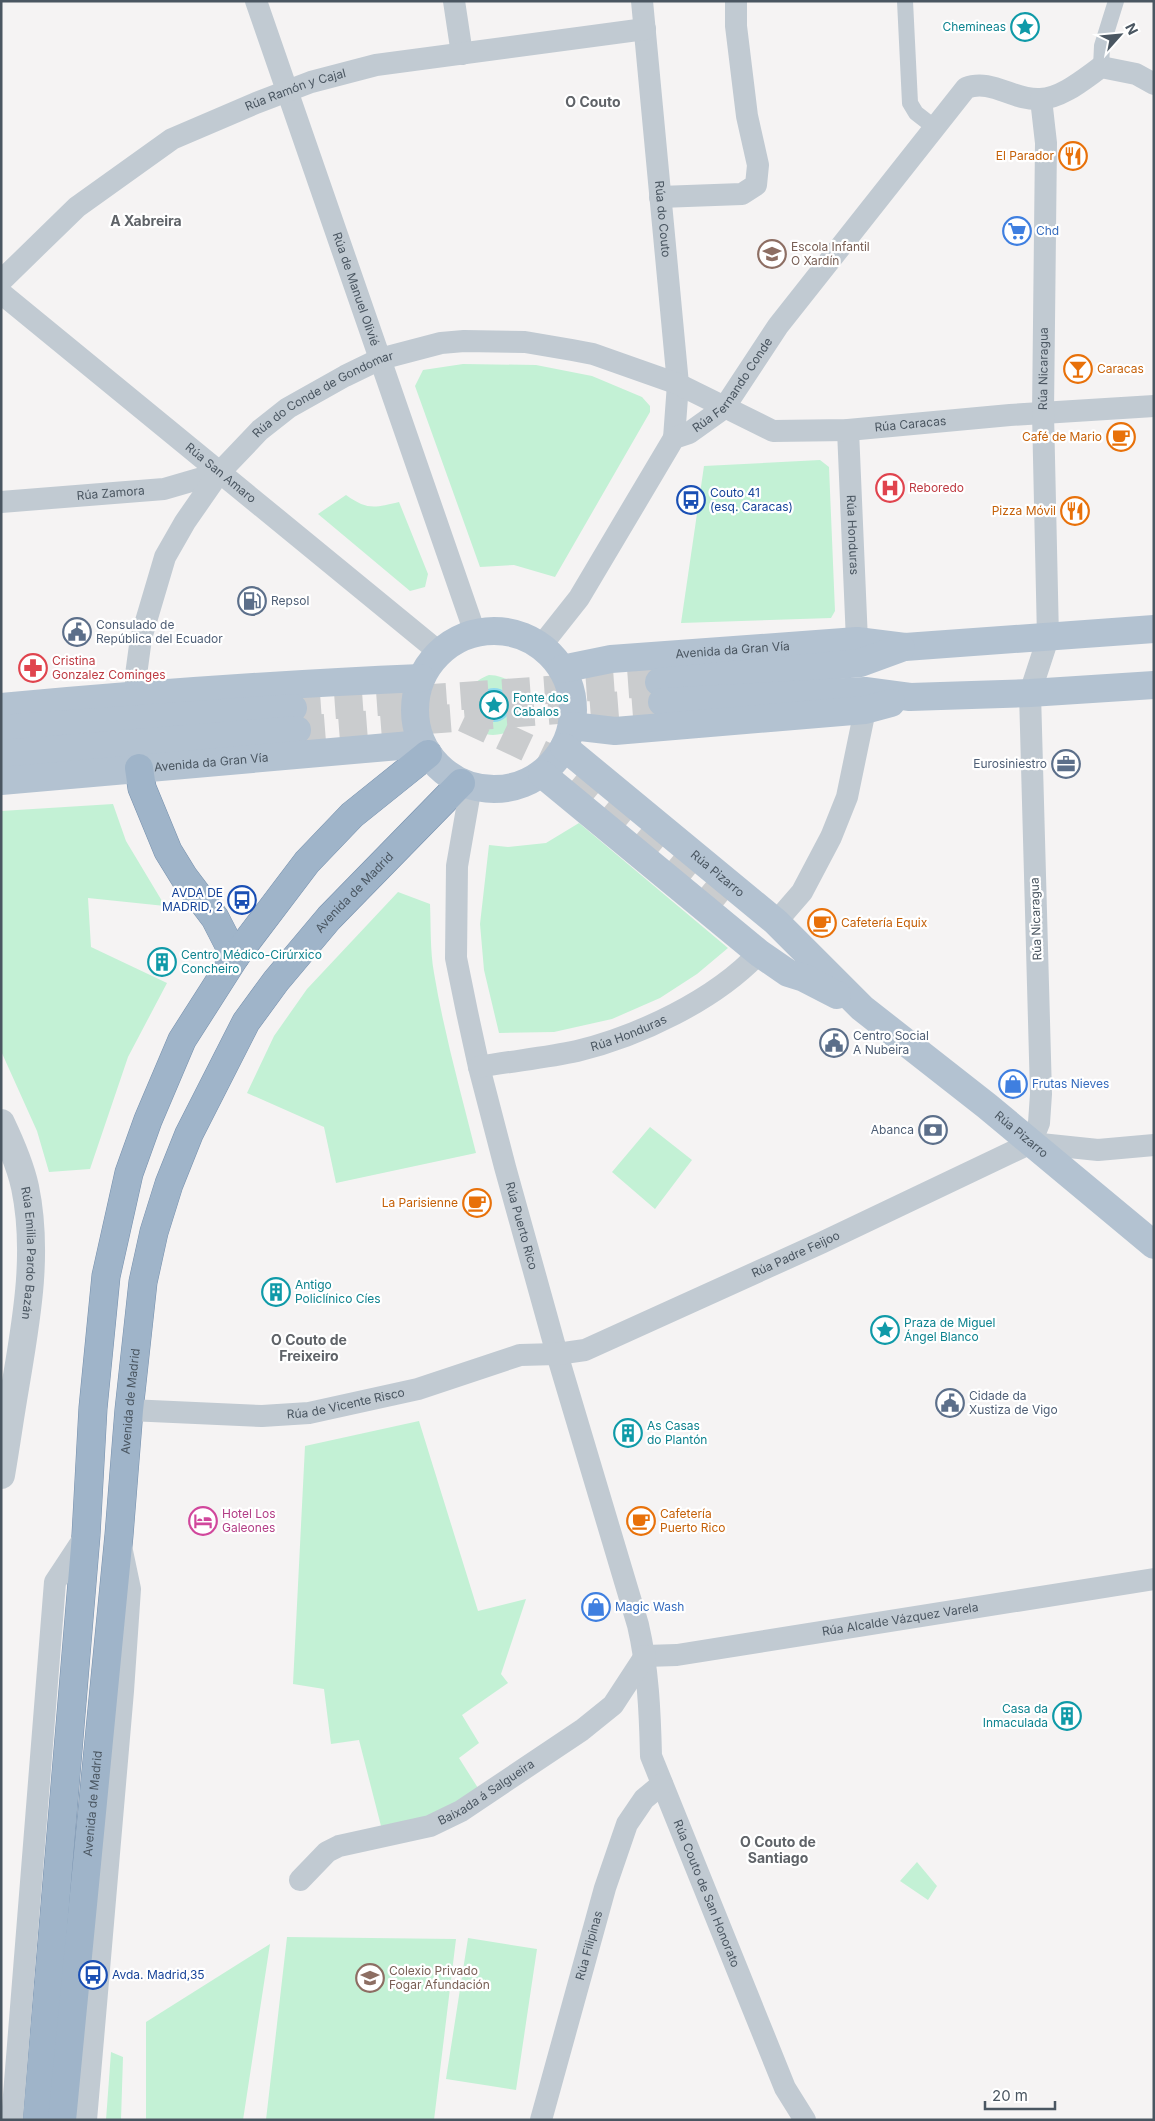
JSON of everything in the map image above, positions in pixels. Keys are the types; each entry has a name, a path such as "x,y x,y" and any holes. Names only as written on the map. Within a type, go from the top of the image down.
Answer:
{"highway":[{"path":"37,2120 86,1535 93,1408 106,1276 129,1173 148,1120 182,1040 235,957 307,862 352,815 425,749"},
{"path":"139,768 142,788 168,851 184,877 214,918 235,957"},
{"name":"Avenida de Madrid","path":"62,2120 119,1535 129,1410 143,1282 154,1232 169,1184 189,1134 246,1022 276,981 329,918 466,784"}],"main road":[{"path":"498,630 521,635 541,646 562,669 570,687 573,706 568,737 542,774 520,786 496,790 466,784 442,770 425,749 415,711 421,678 439,652 456,640 475,633 498,630"},
{"name":"Avenida da Gran Vía","path":"562,669 610,659 857,641 905,647 1154,630"},
{"name":"Avenida da Gran Vía","path":"905,647 860,663 661,692 865,691 910,698 1154,685"},
{"path":"1,707 136,695 421,678"},
{"name":"Avenida da Gran Vía","path":"568,737 615,731 865,710 910,698"},
{"path":"1,728 295,719 1,754"},
{"name":"Rúa Pizarro","path":"568,737 776,922 862,1008 1031,1143 1154,1245"},
{"name":"Avenida da Gran Vía","path":"1,781 139,768 425,749"},
{"name":"Rúa Pizarro","path":"542,774 759,953 788,973 804,978 862,1008"},
{"name":"Rúa Pizarro","path":"726,905 795,962 804,978"}],"street":[{"name":"Rúa de Manuel Olivié","path":"256,1 475,633"},
{"path":"454,1 462,54"},
{"name":"Rúa do Couto","path":"642,1 678,384 674,438"},
{"path":"660,197 742,194 756,185 758,165 747,116 736,26 736,1"},
{"path":"906,1 907,82 910,103 916,113 934,127"},
{"path":"1101,67 1102,46 1116,1"},
{"name":"Rúa Ramón y Cajal","path":"1,281 78,207 172,140 287,91 312,82 376,65 645,29"},
{"path":"1041,99 1065,91 1101,67 1136,74 1154,84"},
{"name":"Rúa Fernando Conde","path":"541,646 579,598 674,438 690,433 724,408 778,326 966,88 974,85 987,86 1018,97 1041,99"},
{"name":"Rúa Nicaragua","path":"1031,1143 1039,1123 1041,1094 1030,693 1048,638 1043,413 1046,143 1041,99"},
{"name":"Rúa San Amaro","path":"1,293 439,652"},
{"name":"Rúa do Conde de Gondomar","path":"136,695 136,675 141,638 165,558 185,522 219,473 260,430 288,408 380,359 440,343 464,341 525,342 592,354 678,384"},
{"name":"Rúa Caracas","path":"678,384 773,431 848,430 1043,413 1154,406"},
{"name":"Rúa Honduras","path":"848,430 857,641"},
{"name":"Rúa Zamora","path":"1,502 164,489 219,473"},
{"path":"776,922 802,892 831,838 847,797 865,710"},
{"name":"Rúa Puerto Rico","path":"466,784 457,866 456,958 479,1067 557,1354 622,1565 645,1656"},
{"name":"Rúa Honduras","path":"479,1067 577,1051 626,1035 694,1004 739,973 759,953"},
{"name":"Rúa Emilia Pardo Bazán","path":"1,1123 15,1152 25,1187 30,1222 31,1258 26,1324 6,1417 1,1475"},
{"path":"1031,1143 1098,1150 1154,1145"},
{"name":"Rúa Padre Feijoo","path":"557,1354 591,1347 821,1243 1031,1143"},
{"name":"Rúa de Vicente Risco","path":"129,1410 262,1416 309,1414 418,1389 520,1355 557,1354"},
{"path":"12,2120 56,1582 86,1535"},
{"path":"86,2120 130,1589 119,1535"},
{"name":"Rúa Alcalde Vázquez Varela","path":"645,1656 677,1655 1154,1579"},
{"name":"Rúa Couto de San Honorato","path":"645,1656 650,1707 651,1756 692,1853 785,2088 805,2120"},
{"name":"Baixada á Salgueira","path":"300,1880 327,1852 339,1846 430,1826 461,1812 582,1730 613,1706 645,1656"},
{"name":"Rúa Filipinas","path":"541,2120 605,1888 627,1824 644,1799 662,1784"}],"green space":[{"path":"463,364 536,365 592,376 642,397 650,406 650,412 555,577 514,565 480,567 415,386 423,370"},
{"path":"820,460 829,467 835,611 831,618 681,623 704,466"},
{"path":"346,495 360,503 371,506 383,506 399,502 428,574 425,587 410,591 318,514"},
{"path":"489,675 504,678 515,685 521,695 524,706 522,717 516,726 506,733 493,735 484,733 474,728 467,718 464,711 466,696 475,683","holes":["511,703 507,715 498,721 487,719 478,710"]},
{"path":"113,804 126,841 165,906 88,898 91,947 167,983 128,1057 90,1169 49,1172 37,1131 1,1051 1,811"},
{"path":"579,823 728,948 697,974 660,998 612,1019 554,1032 499,1033 484,970 480,924 489,845 508,847 546,843"},
{"path":"398,892 430,904 432,956 438,996 476,1153 336,1183 324,1127 247,1093 274,1036 307,989"},
{"path":"650,1127 692,1160 655,1209 612,1172"},
{"path":"419,1421 478,1611 526,1599 501,1674 508,1683 462,1715 479,1743 459,1758 478,1788 456,1804 426,1817 381,1826 359,1740 331,1744 324,1689 293,1684 305,1446"},
{"path":"917,1862 937,1886 928,1900 900,1881"},
{"path":"287,1937 456,1939 434,2120 266,2120"},
{"path":"468,1938 537,1949 516,2090 446,2079"},
{"path":"270,1944 243,2120 146,2120 146,2022"},
{"path":"111,2052 123,2057 121,2120 106,2120"}],"water":[{"path":"494,688 506,693 511,705 506,717 494,722 482,717 477,705 482,693"}],"tunnel":[{"path":"293,708 659,682"},
{"path":"297,730 662,702"},
{"path":"464,718 545,756 726,905"}],"place":[{"name":"Chemineas","path":"1025,27"},
{"name":"El Parador","path":"1073,156"},
{"name":"Chd","path":"1017,231"},
{"name":"Escola Infantil O Xardín","path":"772,254"},
{"name":"Caracas","path":"1078,369"},
{"name":"Café de Mario","path":"1121,437"},
{"name":"Reboredo","path":"890,488"},
{"name":"Couto 41 (esq. Caracas)","path":"691,500"},
{"name":"Pizza Móvil","path":"1075,511"},
{"name":"Repsol","path":"252,601"},
{"name":"Consulado de República del Ecuador","path":"77,632"},
{"name":"Cristina Gonzalez Cominges","path":"33,668"},
{"name":"Fonte dos Cabalos","path":"494,705"},
{"name":"Eurosiniestro","path":"1066,764"},
{"name":"AVDA DE MADRID, 2","path":"242,900"},
{"name":"Cafetería Equix","path":"822,923"},
{"name":"Centro Médico-Cirúrxico Concheiro","path":"162,962"},
{"name":"Centro Social A Nubeira","path":"834,1043"},
{"name":"Frutas Nieves","path":"1013,1084"},
{"name":"Abanca","path":"933,1130"},
{"name":"La Parisienne","path":"477,1203"},
{"name":"Antigo Policlínico Cíes","path":"276,1292"},
{"name":"Praza de Miguel Ángel Blanco","path":"885,1330"},
{"name":"Cidade da Xustiza de Vigo","path":"950,1403"},
{"name":"As Casas do Plantón","path":"628,1433"},
{"name":"Hotel Los Galeones","path":"203,1521"},
{"name":"Cafetería Puerto Rico","path":"641,1521"},
{"name":"Magic Wash","path":"596,1607"},
{"name":"Casa da Inmaculada","path":"1067,1716"},
{"name":"Avda. Madrid,35","path":"93,1975"},
{"name":"Colexio Privado Fogar Afundación","path":"370,1978"}],"district":[{"name":"O Couto","path":"593,102"},
{"name":"A Xabreira","path":"146,221"},
{"name":"O Couto de Freixeiro","path":"309,1348"},
{"name":"O Couto de Santiago","path":"778,1850"}]}
